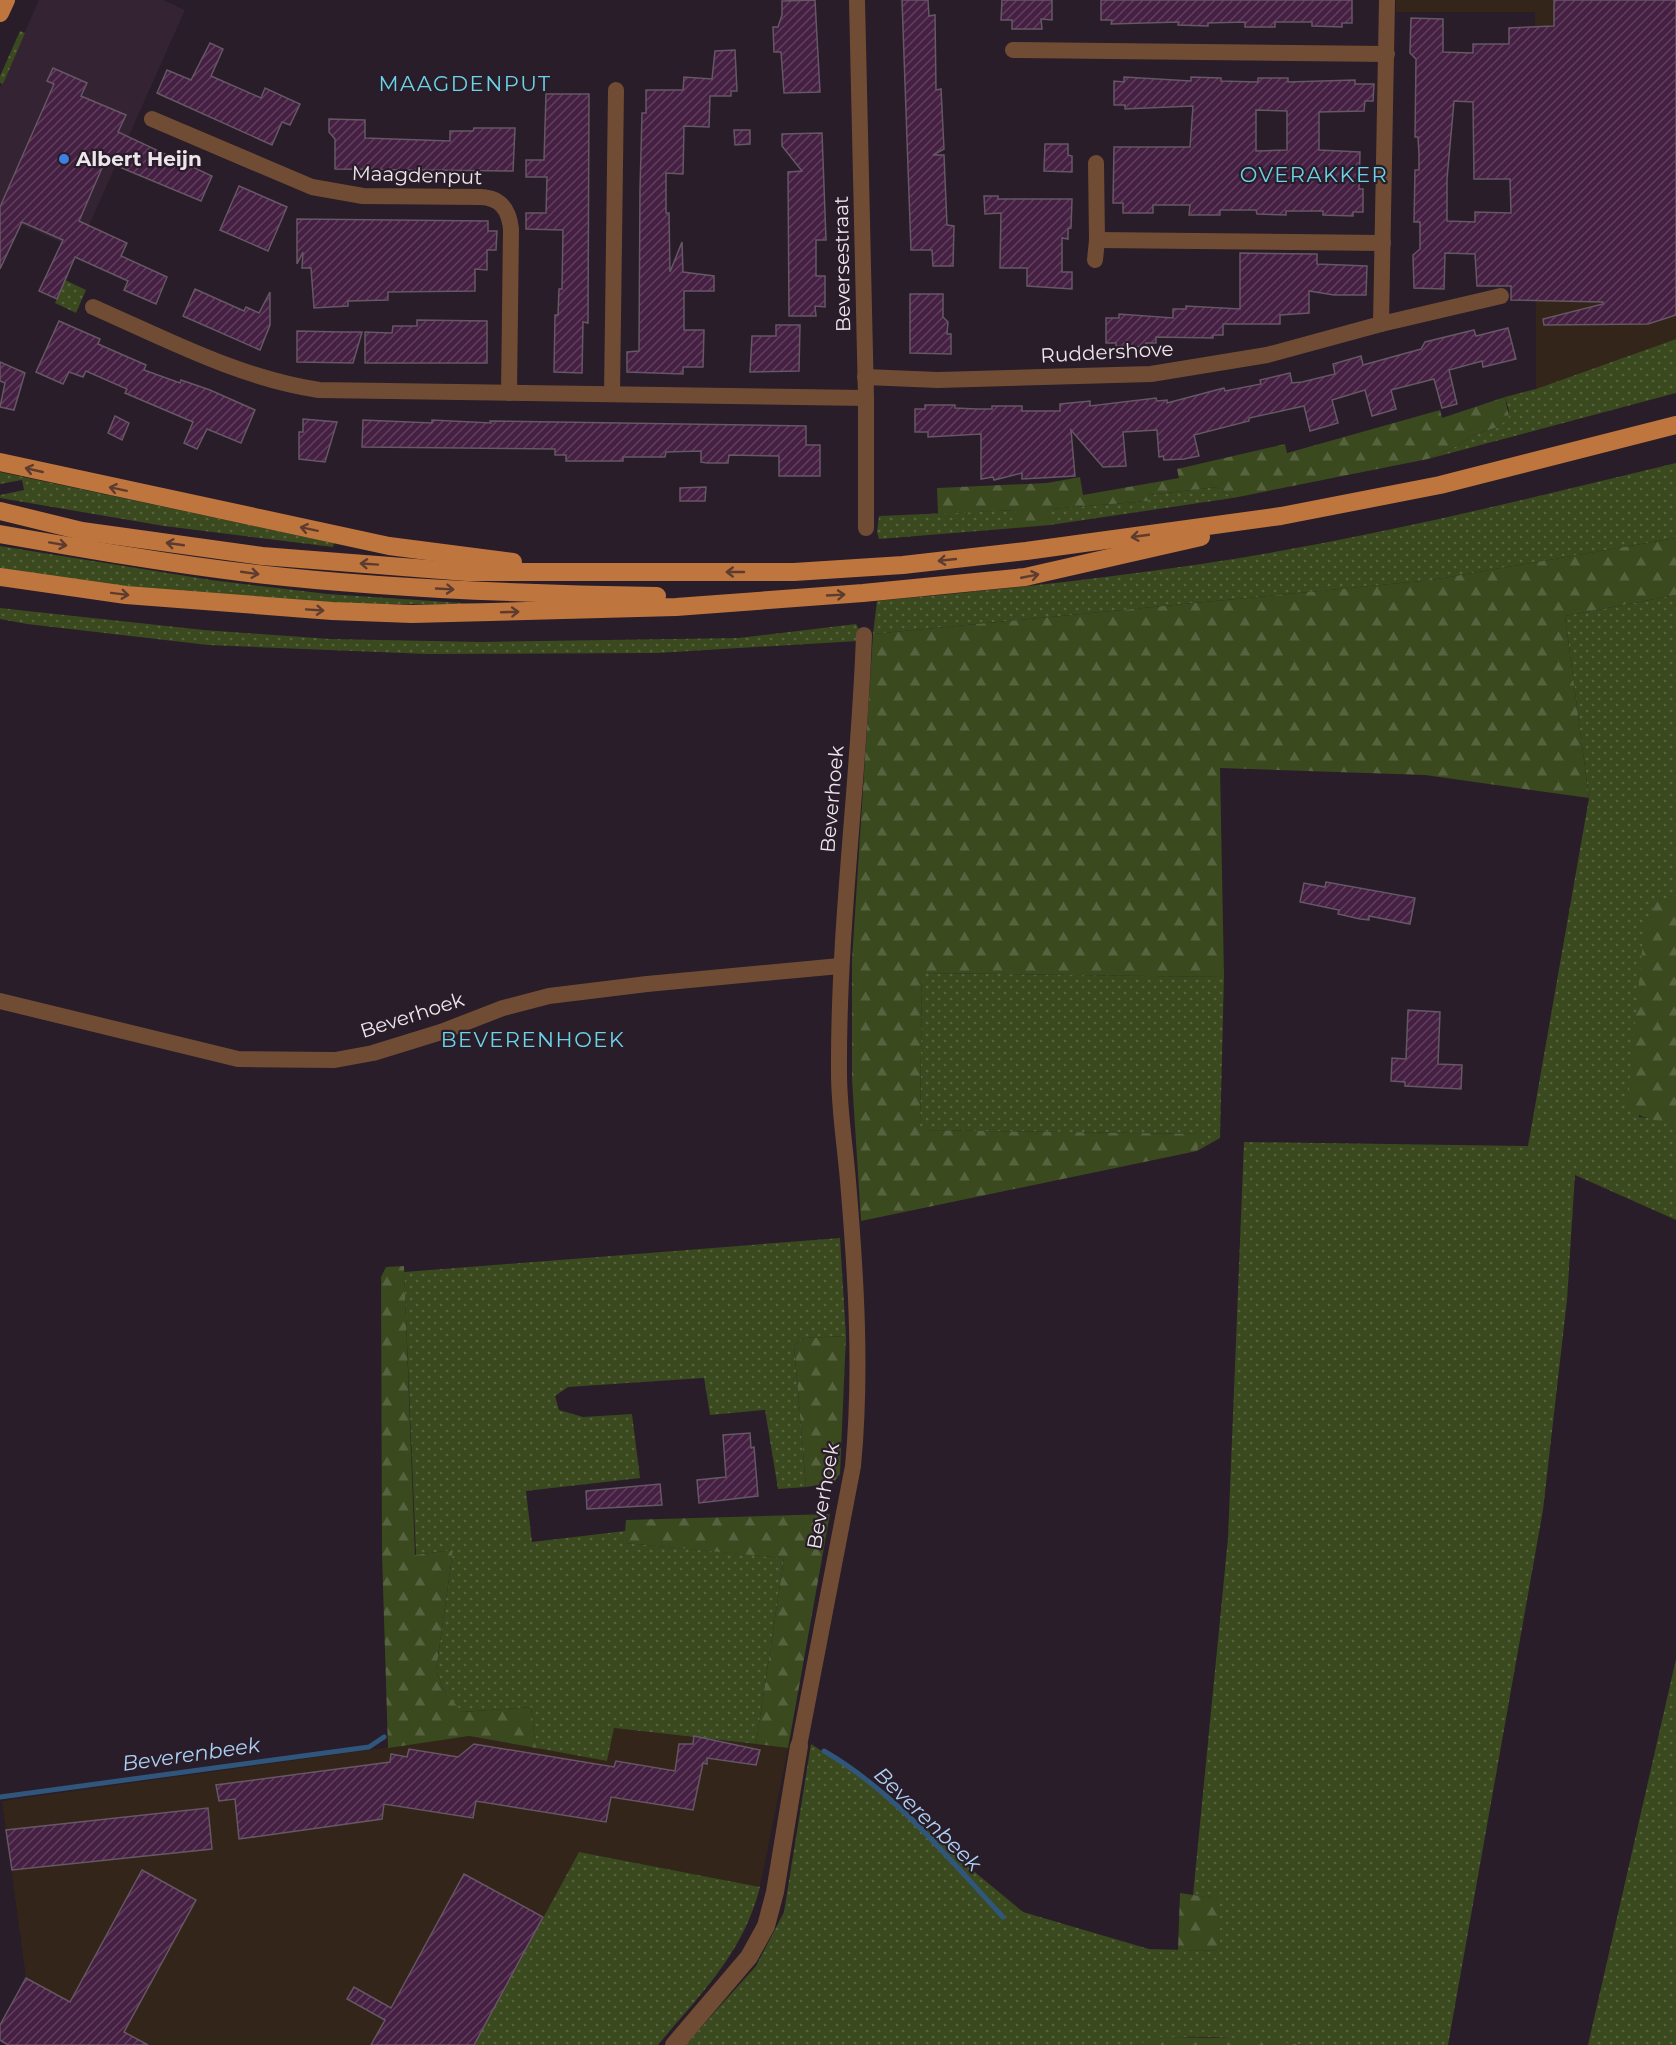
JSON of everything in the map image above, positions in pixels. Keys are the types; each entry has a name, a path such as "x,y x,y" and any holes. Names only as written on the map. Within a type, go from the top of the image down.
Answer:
{"main road":[{"path":"0,13 6,0"},
{"path":"0,511 82,531 262,556 466,572 794,572 903,565 1026,551 1281,516 1440,485 1676,425"},
{"path":"0,462 389,546 595,572"},
{"path":"0,577 126,595 401,614 676,607 1025,578 1195,539 1281,516"},
{"path":"0,534 91,550 270,575 435,589 548,594 777,598"}],"street":[{"name":"Beversestraat","path":"857,0 866,377 867,528"},
{"path":"1381,324 1387,0"},
{"path":"1013,50 1387,54"},
{"path":"612,394 616,90"},
{"name":"Maagdenput","path":"152,119 312,187 363,195 481,197 500,202 507,212 511,229 509,393"},
{"path":"1095,260 1096,163"},
{"path":"1097,240 1383,243"},
{"name":"Ruddershove","path":"866,377 939,380 1152,374 1268,355 1381,324 1501,296"},
{"path":"93,306 238,371 291,386 319,390 866,398"},
{"name":"Beverhoek","path":"674,2045 749,1956 770,1915 799,1746 853,1466 858,1419 848,1184 839,1076 840,966 859,754 864,634"},
{"name":"Beverhoek","path":"0,1001 238,1059 314,1061 374,1053 441,1032 503,1008 549,996 647,984 840,966"}],"shaded area":[{"path":"39,0 163,0 185,10 78,250 0,215 0,87"},
{"path":"1396,0 1676,0 1676,339 1536,389 1535,12 1396,12"},
{"path":"613,1728 788,1748 760,1887 579,1852 474,2045 8,2045 0,2040 0,2025 26,1978 2,1801 469,1736 607,1761"}],"green space":[{"path":"20,31 25,33 3,84 0,83 0,76"},
{"path":"65,280 86,290 76,313 55,303"},
{"path":"1676,339 1676,393 1428,459 1459,445 1471,436 1498,427 1509,411 1505,397 1536,389"},
{"path":"1505,397 1509,418 1498,427 1471,436 1459,445 1428,459 1233,498 1217,487 1149,495 1149,501 1051,509 1050,525 1016,528 1016,510 938,514 937,488 1047,483 1080,477 1083,495 1179,478 1177,469 1285,444 1287,453 1440,410 1442,418"},
{"path":"1676,463 1676,538 1432,580 873,634 877,601 1080,580 1261,554 1440,519"},
{"path":"0,472 334,543 333,547 164,526 0,498 0,495 24,490 22,480 0,484"},
{"path":"1217,487 1233,498 1050,525 1050,509 1149,501 1149,495"},
{"path":"1016,510 1016,528 879,539 877,532 879,516"},
{"path":"1676,538 1676,595 1565,616 1589,798 1425,775 1220,768 1224,977 922,973 920,1130 1201,1134 1197,1151 861,1221 852,1079 852,960 873,634 1432,580"},
{"path":"0,546 211,580 328,594 492,605 296,603 113,586 0,569"},
{"path":"1676,595 1676,895 1656,902 1639,1117 1676,1121 1676,1220 1575,1175 1567,1300 1543,1510 1448,2045 1305,2045 1178,2037 1136,2045 685,2045 756,1966 784,1912 811,1744 888,1794 965,1864 1023,1912 1149,1949 1220,1951 1219,1899 1193,1895 1228,1538 1244,1142 1528,1146 1589,798 1565,616"},
{"path":"0,608 204,630 330,639 482,642 738,638 856,624 859,629 858,641 657,653 427,654 208,645 27,624 0,619"},
{"path":"1676,895 1676,1121 1663,1121 1644,1117 1627,1107 1644,930 1656,901"},
{"path":"922,973 1224,977 1220,1138 1197,1151 1200,1134 920,1130"},
{"path":"840,1238 846,1336 805,1338 794,1345 806,1487 778,1489 765,1410 710,1415 704,1378 568,1387 555,1396 559,1410 583,1417 632,1414 640,1478 526,1491 532,1542 625,1531 625,1543 784,1558 756,1744 614,1728 607,1761 536,1748 531,1707 461,1712 444,1690 436,1671 453,1550 416,1555 404,1272"},
{"path":"404,1266 415,1555 453,1550 436,1671 444,1690 462,1712 531,1707 536,1748 469,1736 388,1748 382,1554 381,1277 386,1267"},
{"path":"846,1336 840,1474 833,1483 806,1487 794,1345 805,1338"},
{"path":"830,1514 788,1748 756,1744 784,1558 624,1543 626,1520"},
{"path":"1676,1659 1676,2045 1588,2045"},
{"path":"579,1852 760,1887 743,1933 732,1953 705,1990 658,2045 474,2045"},
{"path":"1180,1893 1220,1899 1220,1951 1178,1950"},
{"path":"1161,2037 1236,2038 1306,2045 1136,2045"}],"building":[{"path":"815,0 820,92 784,93 781,52 774,52 773,27 778,27 782,15 782,1"},
{"path":"902,0 928,0 929,16 935,15 936,90 941,89 944,149 933,155 944,155 947,225 954,226 953,266 933,266 932,250 911,250"},
{"path":"1002,0 1052,0 1052,20 1041,19 1042,29 1012,29 1012,20 1001,20"},
{"path":"1101,0 1352,0 1352,23 1342,23 1342,27 1312,26 1312,22 1275,22 1275,27 1245,27 1245,22 1208,23 1208,26 1178,25 1179,22 1111,24 1112,20 1101,20"},
{"path":"1554,0 1676,0 1676,315 1648,324 1544,325 1543,319 1603,304 1603,302 1511,300 1511,286 1477,286 1475,254 1445,253 1444,289 1414,288 1413,255 1420,249 1420,222 1414,222 1415,170 1419,170 1419,154 1418,137 1415,137 1416,59 1410,53 1411,18 1443,19 1443,52 1473,53 1473,44 1509,44 1509,28 1554,26","holes":["1454,101 1473,102 1474,179 1510,179 1511,213 1475,212 1475,222 1447,221 1447,179"]},
{"path":"210,43 223,49 211,76 261,98 265,88 300,104 290,125 282,122 272,145 157,93 167,70 191,80"},
{"path":"735,50 737,91 731,91 731,96 710,96 709,127 684,126 683,174 666,173 670,272 682,242 683,272 714,276 714,291 684,291 684,330 704,330 703,367 683,367 683,374 627,372 627,352 639,351 642,113 646,113 646,90 683,90 684,77 712,79 715,51"},
{"path":"53,68 87,83 81,96 126,115 118,132 212,176 201,201 105,161 79,221 127,243 121,256 167,277 156,304 124,290 128,281 75,257 57,299 39,291 63,240 22,222 0,269 0,207 54,84 47,81"},
{"path":"1124,77 1191,81 1191,77 1258,82 1258,78 1288,78 1288,82 1355,80 1355,84 1374,84 1373,101 1365,101 1364,111 1319,112 1319,150 1360,152 1359,189 1363,189 1363,212 1353,212 1353,216 1323,215 1323,211 1286,211 1286,215 1257,214 1256,210 1220,210 1220,215 1189,215 1190,205 1153,205 1153,213 1123,213 1123,203 1113,203 1114,147 1190,147 1193,106 1125,109 1125,105 1114,105 1114,81 1124,82","holes":["1256,110 1287,111 1287,150 1256,151"]},
{"path":"546,94 589,94 588,323 583,322 582,373 554,372 555,315 558,315 559,289 562,289 563,230 526,229 526,213 546,213 547,177 526,177 526,160 544,160"},
{"path":"329,119 365,120 365,138 450,141 450,131 473,131 474,128 515,128 513,171 335,169 335,139 329,132"},
{"path":"734,130 750,130 750,144 735,145"},
{"path":"822,133 826,240 816,240 816,276 825,276 825,307 815,306 816,316 789,316 788,172 802,171 782,146 782,134"},
{"path":"1045,144 1068,144 1068,155 1072,156 1072,172 1044,171"},
{"path":"239,186 287,207 268,251 220,230"},
{"path":"984,196 998,196 998,199 1072,199 1071,228 1068,229 1068,239 1062,238 1062,272 1072,272 1072,289 1027,286 1027,268 1000,268 1001,213 985,214"},
{"path":"297,219 488,221 488,231 497,231 496,250 487,250 487,270 475,269 475,291 388,292 388,300 348,301 348,306 314,308 311,268 302,268 303,252 297,264"},
{"path":"1240,253 1317,254 1317,264 1367,266 1366,295 1334,295 1309,291 1309,313 1280,315 1280,324 1223,324 1223,335 1213,335 1213,338 1156,337 1156,343 1146,343 1146,347 1116,346 1116,343 1106,343 1106,318 1119,318 1119,314 1173,318 1173,309 1186,309 1186,306 1240,309"},
{"path":"195,289 244,311 246,307 259,313 270,292 270,325 260,350 183,316"},
{"path":"910,294 943,294 943,317 948,322 947,334 951,334 951,354 910,353"},
{"path":"417,320 487,321 487,363 365,363 365,332 392,333 393,326 417,326"},
{"path":"59,321 100,339 98,344 146,365 144,370 180,383 181,380 210,390 255,410 241,443 207,429 197,449 184,443 193,422 125,393 127,389 86,371 83,377 69,372 63,384 36,372"},
{"path":"776,325 800,325 799,371 750,372 752,336 776,336"},
{"path":"1508,328 1516,359 1483,367 1482,361 1449,370 1457,404 1442,408 1434,379 1391,390 1396,409 1372,416 1365,390 1332,400 1338,423 1310,431 1304,406 1249,418 1249,421 1194,435 1199,456 1184,459 1164,460 1163,456 1159,457 1157,430 1123,432 1126,466 1103,467 1071,430 1075,476 1022,479 1022,473 994,480 993,477 981,479 981,434 928,437 928,432 915,432 915,409 925,409 925,405 955,405 955,408 977,409 992,409 992,406 1022,406 1022,411 1060,411 1060,404 1090,401 1090,406 1156,398 1157,401 1167,400 1167,403 1224,388 1225,391 1261,384 1260,380 1290,373 1292,383 1302,382 1335,374 1333,364 1361,356 1363,365 1421,349 1425,342 1474,330 1476,336"},
{"path":"297,331 362,332 353,363 297,362"},
{"path":"0,362 25,373 14,410 0,407 5,383 0,381"},
{"path":"115,416 129,423 122,440 108,433"},
{"path":"303,419 337,422 325,462 299,459 299,432 303,432"},
{"path":"363,420 432,423 432,420 491,423 490,421 806,426 806,445 820,445 820,476 779,476 779,456 729,455 728,463 707,463 701,462 701,451 666,452 665,457 623,457 623,461 566,461 566,455 555,455 555,449 362,447"},
{"path":"706,487 705,501 680,501 680,488"},
{"path":"1326,882 1415,898 1410,924 1369,916 1369,920 1360,919 1338,914 1339,910 1300,902 1304,883 1325,887"},
{"path":"1408,1010 1440,1012 1438,1064 1462,1065 1461,1089 1405,1086 1405,1082 1391,1081 1392,1058 1406,1059"},
{"path":"750,1433 751,1448 754,1447 758,1496 699,1503 697,1480 726,1477 723,1435"},
{"path":"660,1484 662,1505 587,1509 586,1491"},
{"path":"694,1736 760,1750 756,1765 707,1758 707,1764 703,1763 693,1810 611,1797 606,1822 476,1801 473,1818 384,1804 382,1819 239,1839 235,1799 219,1801 216,1785 390,1762 391,1754 407,1757 409,1749 458,1757 474,1744 614,1767 616,1761 675,1771 679,1744 693,1744"},
{"path":"208,1808 212,1849 12,1870 6,1830"},
{"path":"142,1870 196,1900 124,2032 148,2045 8,2045 0,2040 0,2025 26,1978 70,2002"},
{"path":"464,1874 543,1917 474,2045 371,2045 385,2020 347,1999 354,1987 391,2008"}],"waterway":[{"name":"Beverenbeek","path":"0,1797 369,1747 384,1737"},
{"name":"Beverenbeek","path":"824,1751 850,1767 920,1827 1003,1917"}],"place":[{"name":"Albert Heijn","path":"64,159"}],"district":[{"name":"MAAGDENPUT","path":"465,83"},
{"name":"OVERAKKER","path":"1314,174"},
{"name":"BEVERENHOEK","path":"533,1039"}]}
